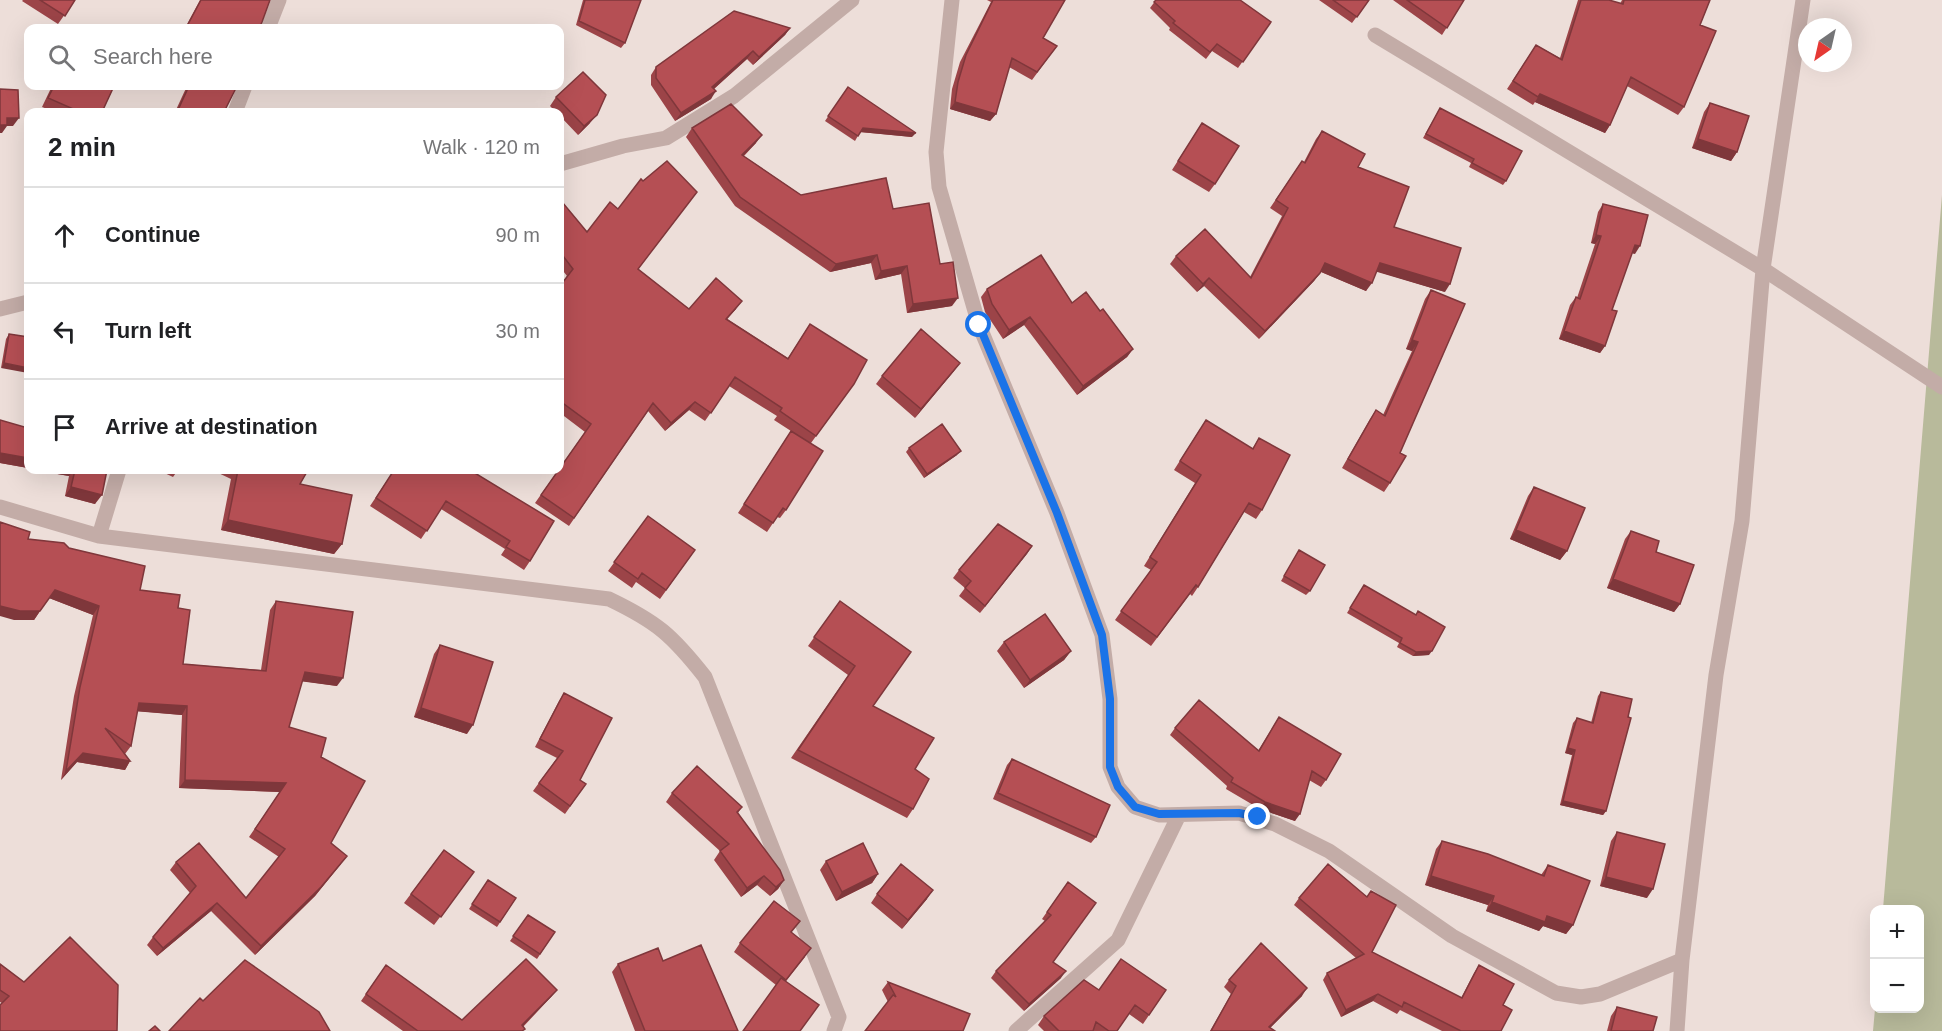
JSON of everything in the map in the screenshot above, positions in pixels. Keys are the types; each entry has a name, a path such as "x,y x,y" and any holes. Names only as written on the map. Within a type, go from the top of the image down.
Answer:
{"street":[{"path":"270,24 279,0"},
{"path":"564,163 623,146 666,138 734,96 852,0"},
{"path":"952,0 936,152 939,187 979,325 1057,513 1102,635 1110,699 1110,767 1118,787 1135,807 1159,814 1239,813 1275,824 1329,851 1452,936 1556,993 1581,997 1600,994 1682,960"},
{"path":"1677,1031 1682,960 1716,675 1742,521 1764,269 1803,0"},
{"path":"1375,35 1764,269 1942,387"},
{"path":"237,108 243,90"},
{"path":"0,309 24,303"},
{"path":"99,536 118,474"},
{"path":"0,507 99,536 609,598 646,617 675,640 705,676 839,1017 834,1031"},
{"path":"1016,1031 1118,939 1179,815"}],"green space":[{"path":"1942,195 1942,1031 1873,1031 1875,1013 1924,1013 1924,905 1883,905"}],"building":[{"path":"40,0 75,0 65,16"},
{"path":"201,0 270,0 261,24 188,24"},
{"path":"585,0 641,0 625,43 579,21"},
{"path":"993,0 1065,0 1043,38 1057,46 1037,72 1012,58 996,114 955,102 966,55"},
{"path":"1156,0 1240,0 1271,22 1243,62 1217,44 1210,52 1173,23 1175,21 1154,2"},
{"path":"1333,0 1369,0 1357,17"},
{"path":"1407,0 1464,0 1447,28"},
{"path":"1581,0 1609,0 1623,4 1624,0 1710,0 1700,25 1716,31 1684,107 1631,77 1610,125 1540,94 1538,97 1513,81 1536,45 1562,60"},
{"path":"734,11 790,28 759,57 753,51 712,87 716,91 681,113 656,78 656,67"},
{"path":"583,72 606,95 597,115 584,126 556,97"},
{"path":"848,87 916,133 863,128 858,136 828,116"},
{"path":"0,89 18,90 19,118 7,118 7,125 0,125"},
{"path":"52,90 112,90 104,108 71,108 48,98"},
{"path":"187,90 235,90 226,108 179,108"},
{"path":"1710,103 1749,116 1737,152 1698,139"},
{"path":"731,104 762,135 742,155 801,195 886,178 893,209 929,203 940,264 953,262 958,298 913,304 907,266 881,271 877,255 836,264 740,197 692,128"},
{"path":"1440,108 1522,151 1506,181 1472,163 1474,159 1426,134"},
{"path":"1202,123 1239,146 1215,184 1178,161"},
{"path":"1322,131 1365,154 1358,167 1409,187 1394,227 1461,248 1450,284 1380,263 1372,283 1325,263 1320,273 1265,331 1209,278 1203,284 1176,256 1205,229 1251,278 1288,208 1276,200 1302,161 1305,163"},
{"path":"667,161 697,192 638,269 689,309 716,278 742,301 726,319 788,359 810,324 867,360 854,384 816,436 780,411 782,408 735,377 711,413 695,402 671,423 653,403 574,518 541,495 556,474 564,474 564,462 591,424 564,404 564,281 573,269 564,257 564,204 587,232 610,202 618,209 641,179 643,181"},
{"path":"1603,204 1648,215 1640,246 1635,245 1612,310 1617,311 1605,346 1564,331 1576,297 1580,299 1601,236 1596,235"},
{"path":"1041,255 1072,303 1086,292 1100,311 1103,309 1133,349 1083,386 1030,317 1009,330 992,304 987,289"},
{"path":"1431,290 1465,304 1400,453 1406,456 1390,483 1348,459 1376,410 1385,416 1418,342 1412,340"},
{"path":"921,329 960,363 921,409 882,376"},
{"path":"9,334 24,336 24,367 4,363"},
{"path":"0,420 24,427 24,457 0,453"},
{"path":"1206,420 1253,449 1259,438 1290,455 1262,510 1249,503 1198,587 1196,585 1157,637 1121,611 1157,562 1150,557 1201,475 1180,461"},
{"path":"942,424 961,451 927,474 909,448"},
{"path":"791,431 823,451 786,510 783,508 773,523 744,504"},
{"path":"74,474 106,474 102,495 71,487"},
{"path":"237,474 306,474 300,484 352,495 342,544 228,520"},
{"path":"391,474 477,474 554,521 530,561 506,547 510,541 446,501 427,531 376,498"},
{"path":"1534,487 1585,508 1567,551 1516,530"},
{"path":"648,516 695,550 666,590 642,573 638,579 614,562"},
{"path":"0,522 30,532 28,539 64,543 69,548 145,566 140,590 180,595 178,608 190,610 183,664 266,671 276,601 353,612 343,678 305,672 289,727 326,738 321,757 365,781 331,843 347,856 321,887 261,946 217,903 163,948 153,937 196,886 176,862 199,843 246,898 285,849 255,829 286,783 185,780 187,706 139,703 131,746 105,728 130,761 83,753 66,771 80,687 99,606 55,590 40,611 20,611 0,606"},
{"path":"998,524 1032,546 985,606 965,588 971,581 959,570"},
{"path":"1631,531 1659,541 1656,552 1694,565 1680,604 1613,579"},
{"path":"1299,550 1325,565 1310,591 1284,576"},
{"path":"1364,585 1416,615 1418,611 1445,627 1432,651 1416,652 1400,643 1402,638 1350,608"},
{"path":"840,601 911,652 873,706 934,738 915,769 929,779 913,809 798,750 855,666 814,637"},
{"path":"1045,614 1071,651 1030,680 1004,642"},
{"path":"440,645 493,662 473,725 421,708"},
{"path":"1601,692 1632,699 1628,717 1631,718 1606,811 1563,801 1575,750 1568,748 1577,718 1593,723"},
{"path":"564,693 612,718 580,780 586,784 570,806 539,783 563,751 540,739"},
{"path":"1199,700 1259,751 1279,717 1341,754 1326,780 1312,771 1300,814 1265,802 1231,782 1233,778 1175,728"},
{"path":"1012,759 1110,805 1096,837 998,793"},
{"path":"697,766 742,807 737,812 780,870 784,880 776,887 764,876 747,888 720,851 729,844 672,793"},
{"path":"1617,832 1665,844 1653,889 1606,877"},
{"path":"1442,841 1488,854 1544,876 1548,865 1590,881 1573,925 1547,916 1545,922 1492,902 1494,896 1431,876"},
{"path":"863,843 878,874 842,892 826,861"},
{"path":"444,850 474,872 441,917 411,894"},
{"path":"901,864 933,890 908,920 877,894"},
{"path":"1328,864 1367,897 1371,891 1396,905 1372,952 1462,998 1479,965 1514,984 1503,1005 1512,1010 1501,1031 1461,1031 1404,1002 1402,1007 1378,994 1346,1010 1327,973 1364,954 1299,898"},
{"path":"488,880 516,898 500,922 472,904"},
{"path":"1068,882 1096,903 1053,962 1066,971 1029,1004 996,971 1051,915 1047,912"},
{"path":"774,901 800,921 791,932 811,948 786,980 740,943"},
{"path":"528,915 555,932 540,954 513,936"},
{"path":"70,937 118,985 117,1031 0,1031 0,1005 9,996 0,990 0,964 24,982"},
{"path":"1261,943 1307,988 1269,1027 1275,1031 1211,1031 1236,986 1229,980"},
{"path":"701,945 738,1031 645,1031 618,964 658,948 663,961"},
{"path":"526,959 557,990 522,1025 525,1029 522,1031 418,1031 366,994 386,965 462,1020"},
{"path":"1121,959 1166,990 1149,1015 1135,1005 1117,1031 1109,1031 1096,1022 1093,1031 1059,1031 1044,1016 1084,980 1099,990"},
{"path":"245,960 319,1012 330,1031 169,1031 200,998 203,1001"},
{"path":"781,978 819,1005 800,1031 743,1031"},
{"path":"888,982 970,1014 963,1031 865,1031 893,995 896,997"},
{"path":"1617,1007 1657,1017 1653,1031 1611,1031"},
{"path":"155,1026 160,1031 149,1031"}],"route":[{"path":"979,325 1057,513 1102,635 1110,699 1110,767 1118,787 1135,807 1159,814 1239,813 1258,817"}]}
